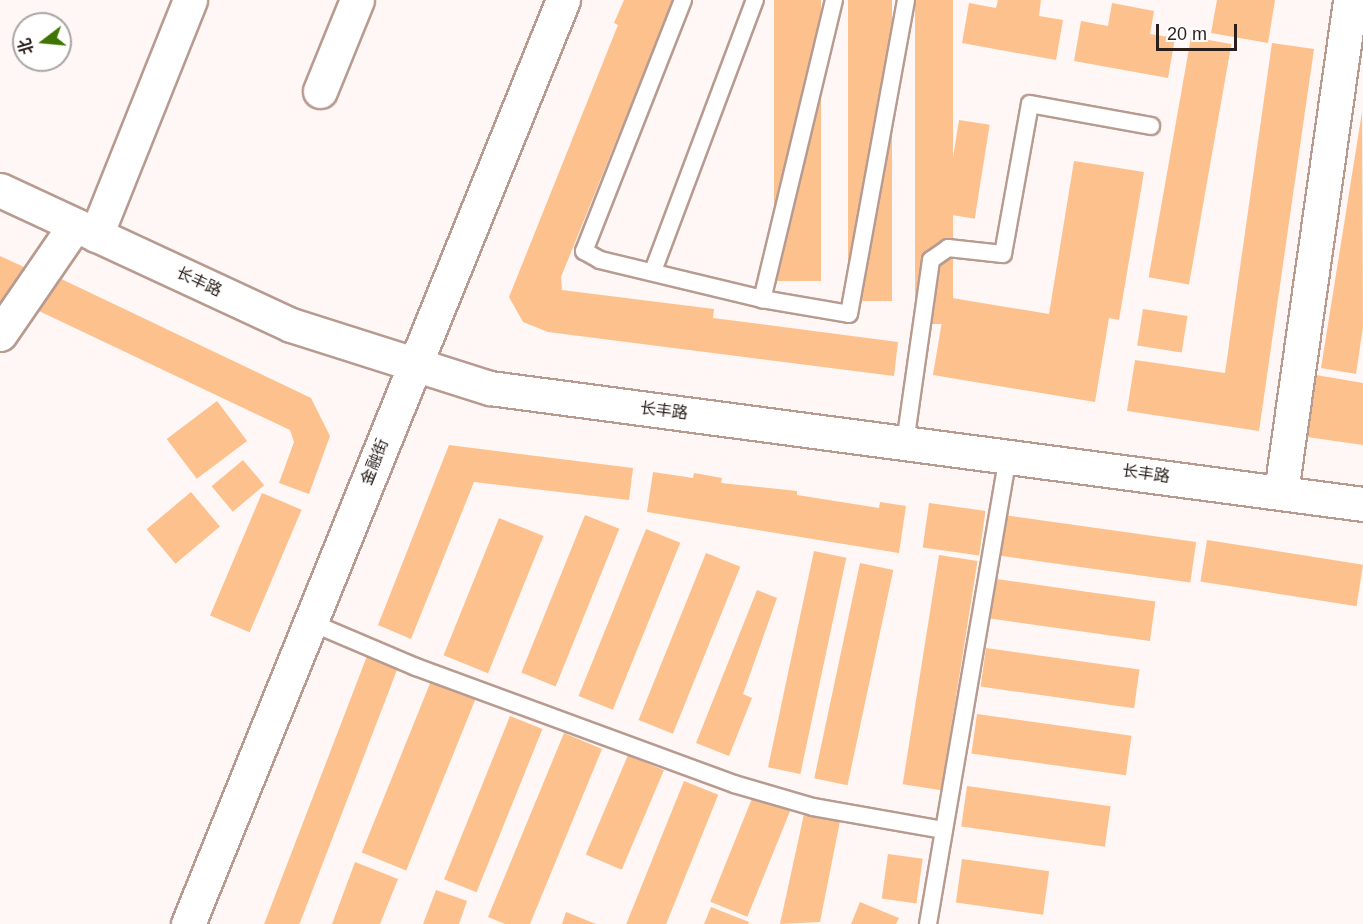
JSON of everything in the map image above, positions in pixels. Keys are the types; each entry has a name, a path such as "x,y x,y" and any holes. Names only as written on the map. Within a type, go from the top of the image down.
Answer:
{"street":[{"path":"0,333 85,230 190,0"},
{"path":"321,91 357,0"},
{"name":"金融街","path":"188,924 563,0"},
{"path":"1281,492 1350,0"},
{"name":"长丰路","path":"0,190 291,326 414,367 490,388 1363,504"}],"lane":[{"path":"683,0 584,251 762,299 849,314 906,0"},
{"path":"653,271 755,0"},
{"path":"762,299 834,0"},
{"path":"904,443 931,260 948,248 1003,254 1030,104 1151,126"},
{"path":"928,924 1008,456"},
{"path":"310,622 416,667 734,784 813,807 944,830"}],"building":[{"path":"624,0 673,0 561,277 562,290 714,309 713,318 898,342 894,376 548,332 523,322 509,297 618,25 614,23"},
{"path":"774,0 821,0 821,281 774,281"},
{"path":"848,0 892,0 892,301 848,301"},
{"path":"915,0 953,0 953,324 915,324"},
{"path":"998,0 1041,0 1039,16 1063,20 1056,60 962,43 969,3 996,8"},
{"path":"1217,0 1275,0 1268,43 1211,33"},
{"path":"1112,3 1154,11 1150,34 1175,38 1168,78 1074,61 1081,21 1108,26"},
{"path":"1191,37 1231,44 1189,284 1149,277"},
{"path":"1272,43 1314,49 1259,431 1127,411 1135,360 1225,373"},
{"path":"1362,112 1363,327 1356,374 1321,368"},
{"path":"959,120 990,125 975,219 944,214"},
{"path":"1074,161 1144,172 1119,320 1109,318 1095,402 933,375 946,297 1049,314"},
{"path":"0,256 24,267 7,304 0,301"},
{"path":"55,276 311,398 330,436 309,494 279,483 294,442 290,430 39,311"},
{"path":"1143,309 1187,316 1182,353 1137,346"},
{"path":"1316,375 1363,383 1363,445 1307,437"},
{"path":"217,401 247,441 197,479 167,439"},
{"path":"449,445 633,468 629,500 474,482 411,639 378,625"},
{"path":"243,460 264,485 233,512 212,486"},
{"path":"653,472 693,478 694,473 722,478 721,483 797,491 797,495 879,508 880,502 906,506 899,553 647,512"},
{"path":"191,492 220,526 175,564 147,529"},
{"path":"262,493 302,510 250,632 210,615"},
{"path":"929,503 985,511 979,555 923,548"},
{"path":"585,515 619,529 556,686 521,673"},
{"path":"1004,515 1196,542 1190,583 998,556"},
{"path":"499,518 544,536 488,673 444,655"},
{"path":"646,529 680,543 613,710 579,696"},
{"path":"1207,540 1363,565 1356,606 1200,581"},
{"path":"814,551 846,558 800,774 768,767"},
{"path":"706,553 740,567 673,734 639,720"},
{"path":"939,555 978,561 941,790 903,784"},
{"path":"860,563 893,570 848,785 814,778"},
{"path":"996,579 1155,601 1150,641 990,619"},
{"path":"757,590 777,598 743,694 752,698 729,756 696,743"},
{"path":"986,648 1139,670 1134,708 981,687"},
{"path":"367,656 398,668 299,924 264,924"},
{"path":"431,681 476,699 406,871 362,853"},
{"path":"977,714 1131,736 1126,775 971,754"},
{"path":"510,716 542,729 477,892 444,879"},
{"path":"564,733 602,749 530,924 505,924 488,917"},
{"path":"628,755 664,770 622,870 586,854"},
{"path":"684,781 718,795 666,924 626,924"},
{"path":"967,786 1111,806 1105,847 961,827"},
{"path":"753,796 790,811 747,917 710,902"},
{"path":"804,814 840,821 820,922 780,924"},
{"path":"888,854 923,859 916,903 882,899"},
{"path":"962,859 1049,871 1043,915 956,903"},
{"path":"355,862 398,879 380,924 332,924"},
{"path":"436,890 467,901 459,924 423,924"},
{"path":"860,902 899,918 896,924 851,924"},
{"path":"711,907 749,922 748,924 704,924"},
{"path":"566,912 596,924 562,924"}]}
